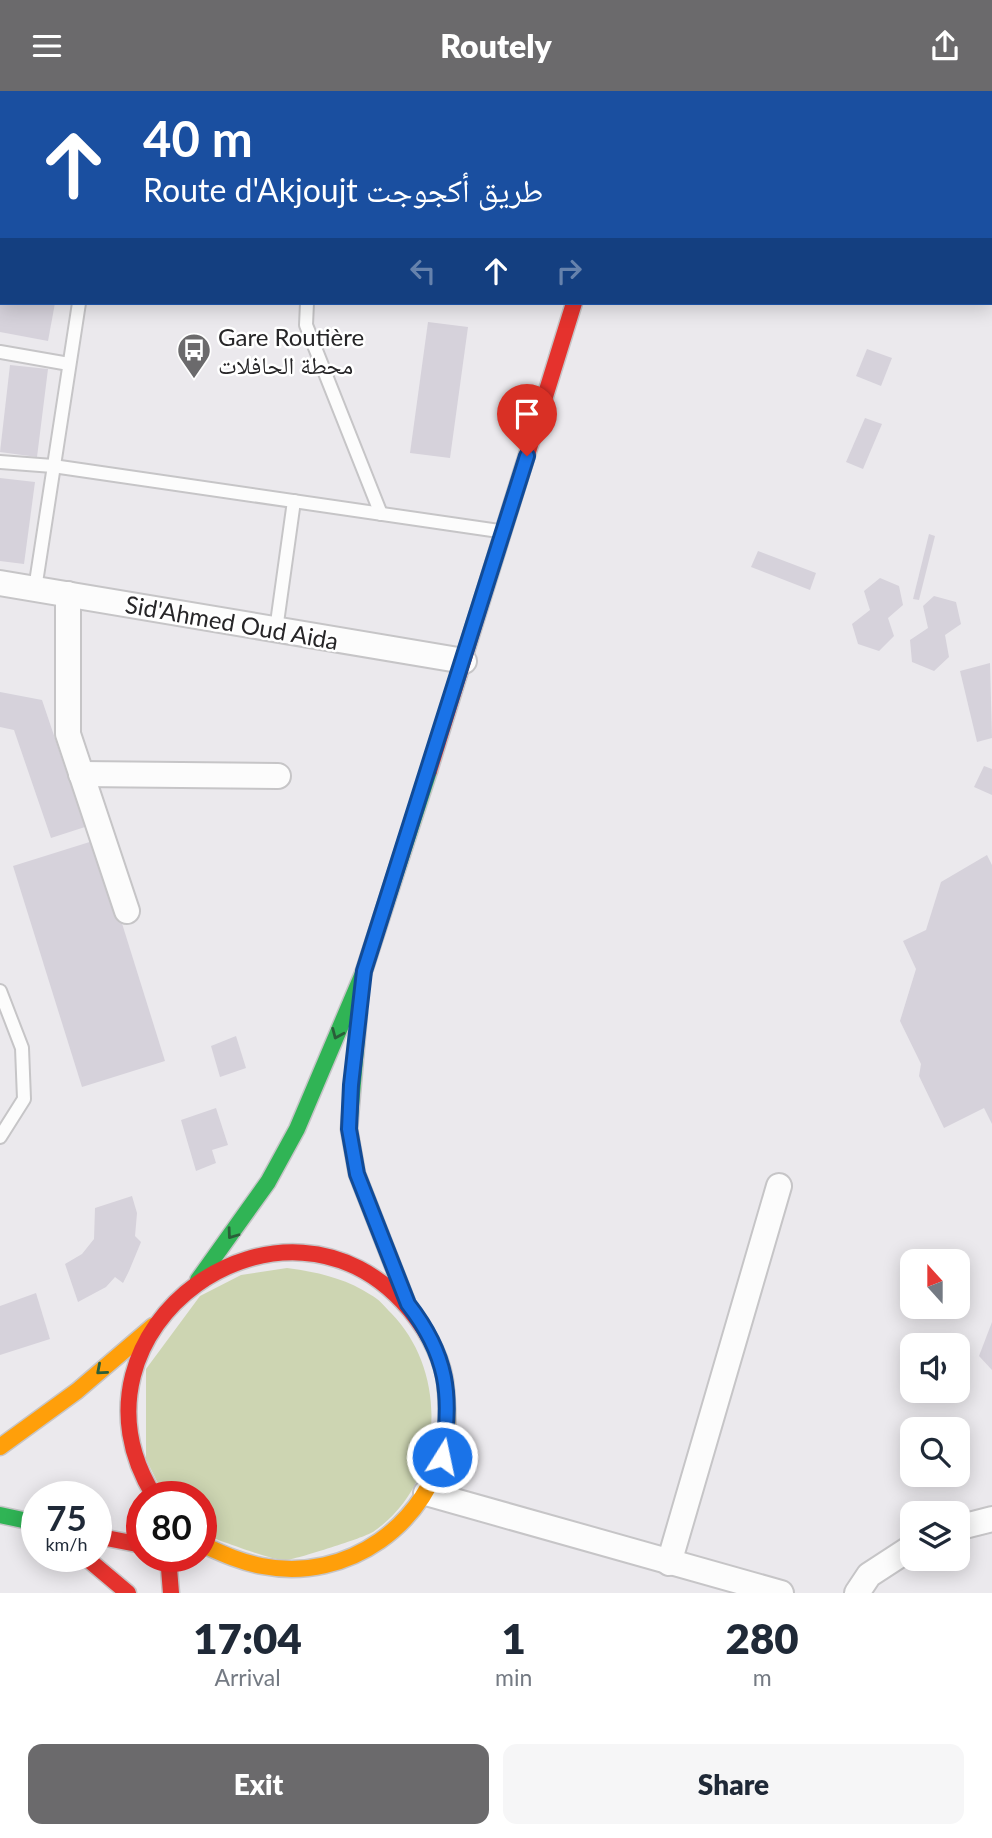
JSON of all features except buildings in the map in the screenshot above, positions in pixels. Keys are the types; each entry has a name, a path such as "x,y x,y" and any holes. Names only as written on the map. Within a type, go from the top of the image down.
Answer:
{"main road":[{"path":"198,1280 268,1182 297,1129 364,971 464,661 573,305"},
{"path":"364,971 351,1085 349,1129 357,1174 408,1304"},
{"path":"146,1481 134,1456 129,1423 130,1389 138,1356 153,1326 173,1300 198,1280 227,1264 258,1254 302,1252 324,1255 355,1265 384,1282 408,1304 438,1352 447,1386 448,1422 442,1457 426,1493 398,1527 359,1554 325,1566 290,1570 254,1567 217,1554"},
{"path":"0,1447 77,1391 153,1326"},
{"path":"0,1515 21,1520"},
{"path":"345,1573 359,1554"},
{"path":"217,1556 221,1556"},
{"path":"104,1572 128,1593"},
{"path":"169,1572 171,1593"}],"street":[{"name":"Sid'Ahmed Oud Aida","path":"0,583 464,661"},
{"path":"68,594 68,734 127,911"},
{"path":"80,774 278,776"},
{"path":"669,1563 779,1186"},
{"path":"426,1493 781,1593"},
{"path":"970,1525 992,1519"},
{"path":"857,1593 869,1575 900,1555"},
{"path":"92,1593 96,1580 95,1572"}],"lane":[{"path":"35,589 79,305"},
{"path":"307,305 306,325 381,514"},
{"path":"0,352 69,363"},
{"path":"0,462 53,467 504,532"},
{"path":"276,629 294,501"},
{"path":"0,991 22,1048 24,1099 0,1137"}],"green space":[{"path":"287,1268 341,1280 377,1299 410,1338 423,1366 430,1396 431,1427 426,1457 414,1486 397,1511 367,1535 287,1560 259,1554 217,1540 217,1481 157,1481 146,1459 146,1369 200,1296 241,1275"}],"traffic: fast":[{"path":"198,1280 268,1182 297,1129 364,971 429,771"},
{"path":"359,1013 349,1129 357,1174 407,1302"},
{"path":"0,1515 21,1520"}],"traffic: slow":[{"path":"0,1447 77,1391 153,1326"},
{"path":"217,1551 262,1566 294,1569 325,1565 354,1556 380,1541 403,1521 422,1497 437,1470 447,1433 446,1391"}],"traffic: jam":[{"path":"429,771 573,305"},
{"path":"148,1481 130,1434 133,1376 157,1324 196,1284 247,1259 303,1253 359,1268 410,1310 417,1319 439,1358 446,1391"},
{"path":"112,1539 126,1542"},
{"path":"103,1572 128,1593"},
{"path":"169,1572 171,1593"}],"place":[{"name":"Gare Routière محطة الحافلات","path":"194,380"}],"route":[{"path":"442,1457 448,1422 447,1386 438,1352 408,1304 357,1174 349,1129 351,1085 364,971 527,456"}]}
